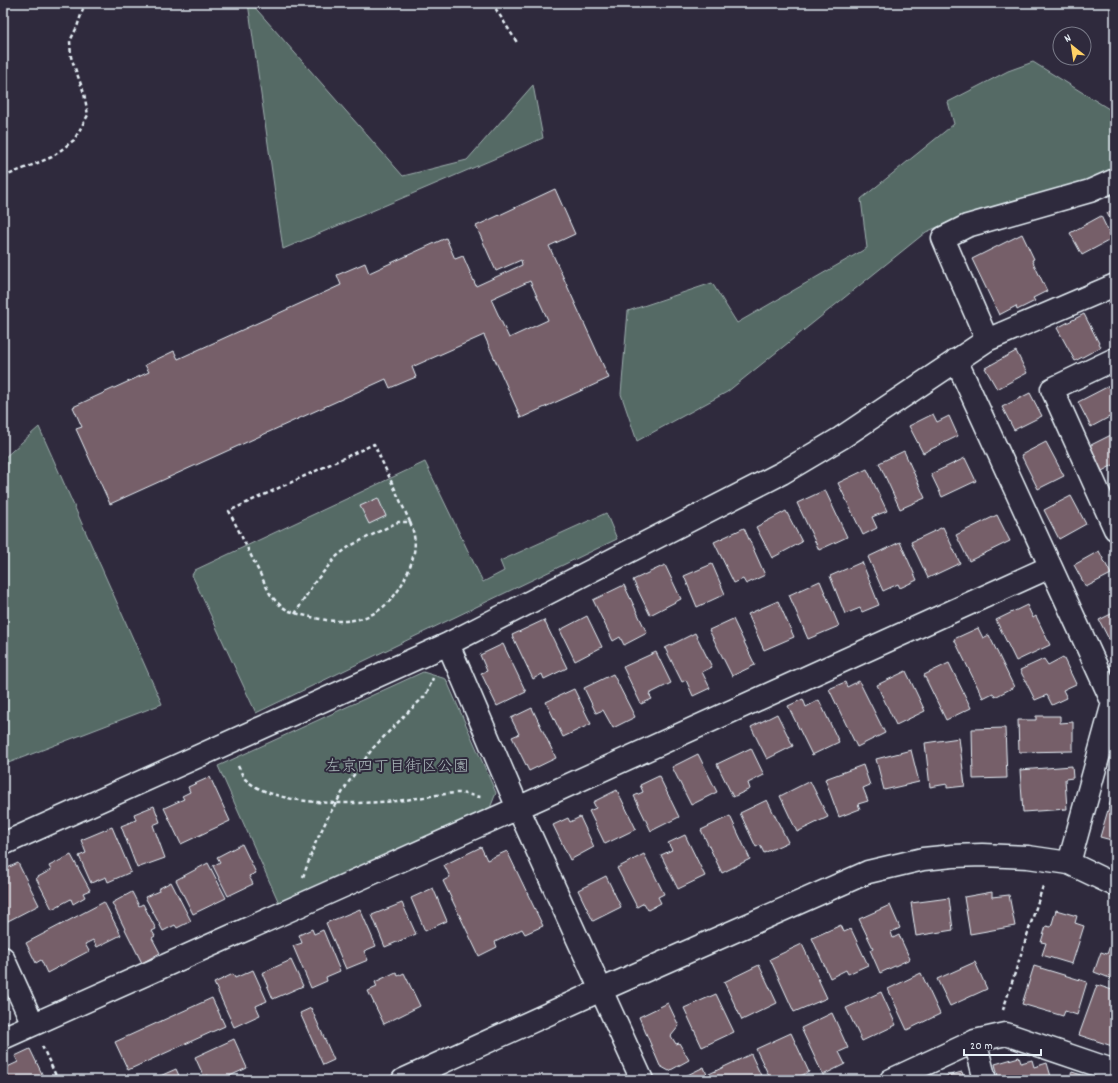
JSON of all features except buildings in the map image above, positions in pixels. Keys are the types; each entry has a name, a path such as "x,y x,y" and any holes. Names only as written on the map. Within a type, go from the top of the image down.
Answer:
{"street":[{"path":"987,340 942,238 967,226 1090,192 1115,180"},
{"path":"3,844 448,644 782,473 841,438 987,340 1115,285"},
{"path":"1115,359 1052,389 1115,529"},
{"path":"956,360 1113,703 1069,863"},
{"path":"3,1038 518,808 1050,567"},
{"path":"448,644 518,808 642,1080"},
{"path":"403,1080 601,990 868,872 923,859 953,856 982,855 1021,857 1069,863 1115,885"},
{"path":"3,958 33,1024"},
{"path":"891,1080 984,1039 1006,1034 1115,1071"},
{"path":"984,1039 985,1080"}],"path":[{"path":"3,177 52,157 74,140 88,115 84,93 71,57 70,41 77,27 85,3"},
{"path":"492,3 518,44"},
{"path":"374,444 410,522 416,542 411,564 404,582 395,596 384,607 361,619 349,621 324,621 295,614 283,608 270,594 229,511 374,444"},
{"path":"295,614 314,583 337,556 350,546 398,522 410,522"},
{"path":"307,902 300,886 315,844 328,815 348,783 373,748 406,713 426,695 448,644"},
{"path":"226,744 244,777 253,785 266,792 298,800 336,803 395,801 458,793 485,798 518,808"},
{"path":"984,1039 1044,886"},
{"path":"33,1024 58,1080"}],"green space":[{"path":"248,3 251,3 403,176 467,160 533,85 543,138 283,249"},
{"path":"1033,62 1109,109 1115,107 1115,169 1088,182 963,216 926,232 727,392 637,441 621,394 628,311 712,283 737,323 867,248 861,199 954,124 948,102 1008,71"},
{"path":"39,427 162,704 3,765 3,459"},
{"path":"425,462 483,582 504,571 500,561 606,513 617,539 256,713 192,575 195,570"},
{"name":"左京四丁目街区公園","path":"423,672 446,679 496,793 490,808 279,903 218,766"}]}
